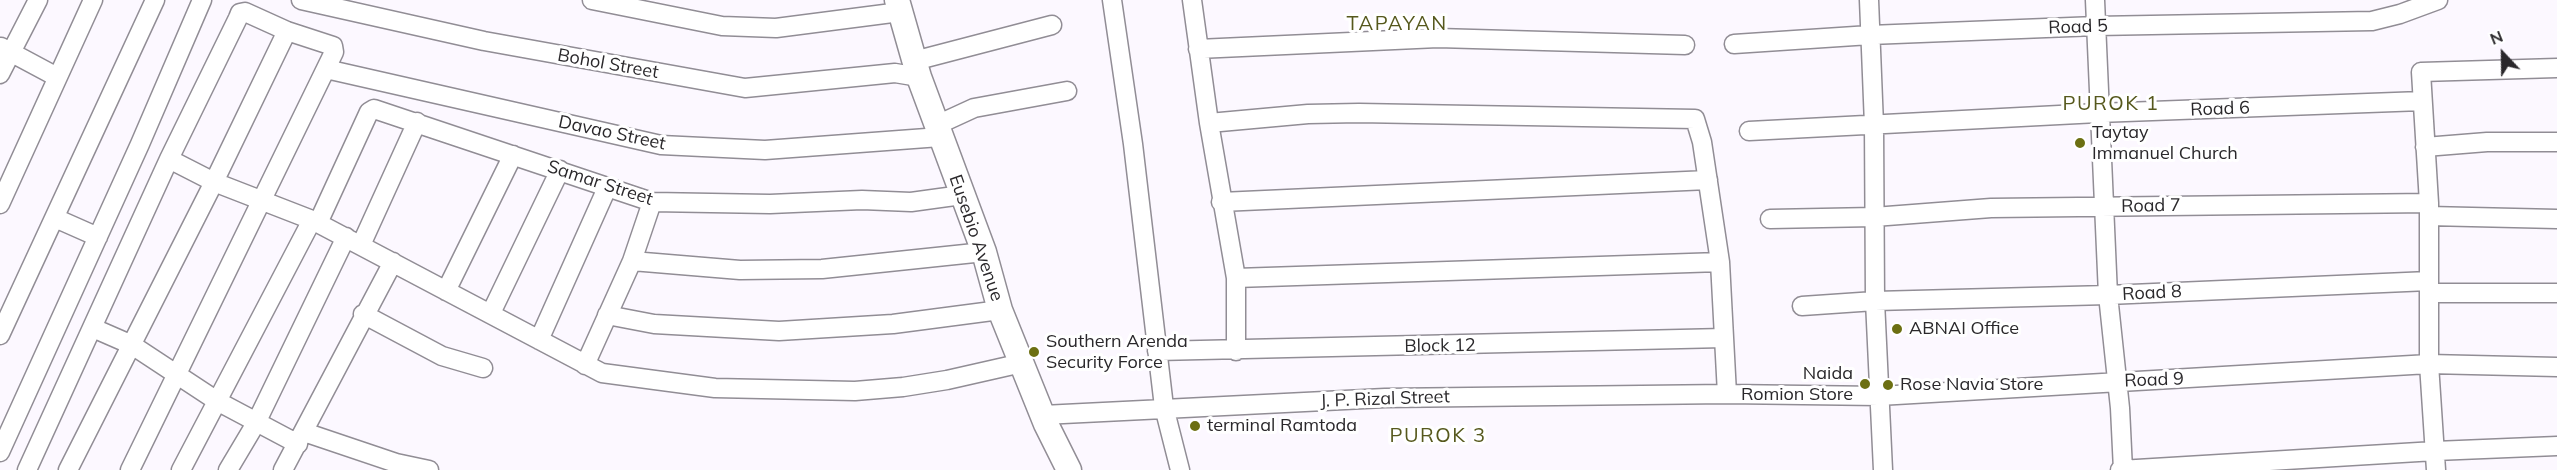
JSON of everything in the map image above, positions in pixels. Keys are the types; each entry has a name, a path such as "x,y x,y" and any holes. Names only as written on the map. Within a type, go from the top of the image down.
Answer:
{"street":[{"path":"0,74 5,49 38,0"},
{"path":"0,204 93,0"},
{"path":"0,335 155,0"},
{"path":"0,452 203,3 202,0"},
{"name":"Bohol Street","path":"301,0 495,43 745,87 917,69 1052,25"},
{"path":"592,0 722,26 776,28 899,6"},
{"path":"1112,0 1133,144 1164,407 1180,470"},
{"path":"1192,0 1221,202 1236,278 1236,351"},
{"path":"1869,0 1874,125 1875,301 1883,470"},
{"path":"2095,0 2098,113 2108,295 2117,382 2122,470 2557,446"},
{"name":"Road 5","path":"1734,44 1870,35 2096,26 2372,21 2400,14 2438,0"},
{"name":"Eusebio Avenue","path":"899,6 938,131 984,252 1000,310 1043,415 1069,470"},
{"path":"27,470 169,159 240,14 245,12 287,31 333,46 334,52 130,470"},
{"path":"68,470 214,182 287,31"},
{"path":"1198,49 1438,38 1686,45"},
{"path":"5,49 57,77"},
{"path":"2436,470 2429,364 2429,209 2421,72 2557,68"},
{"name":"Davao Street","path":"326,69 661,145 765,150 938,131 974,108 1066,92"},
{"name":"Road 6","path":"1749,131 2098,113 2422,101"},
{"name":"Samar Street","path":"315,221 371,110 374,109 652,202 771,204 862,200 911,202 962,195"},
{"path":"1209,123 1308,114 1359,113 1695,119 1702,142 1720,262 1727,394"},
{"path":"228,470 256,423 417,122"},
{"path":"2426,147 2487,142 2557,142"},
{"path":"446,291 513,155"},
{"path":"169,159 214,182 315,221 602,373 715,387 855,391 947,380 1022,363"},
{"path":"491,313 560,170"},
{"path":"1221,202 1708,180"},
{"path":"539,339 607,188"},
{"path":"585,364 632,261 652,202"},
{"name":"Road 7","path":"1770,219 1874,217 1991,208 2103,207 2429,209 2557,219"},
{"path":"55,218 98,237"},
{"path":"181,470 315,221"},
{"path":"632,261 740,270 810,269 984,252"},
{"path":"283,470 363,314 393,262"},
{"path":"1236,278 1720,262"},
{"name":"Road 8","path":"1802,306 1875,301 2429,287 2557,293"},
{"path":"607,315 654,324 779,331 893,324 1000,310"},
{"path":"363,314 442,356 483,368"},
{"path":"93,328 132,345 177,376 256,423 301,438 429,470"},
{"name":"Block 12","path":"1156,351 1236,351 1724,338"},
{"name":"Road 9","path":"1727,394 1879,396 2429,364 2557,367"},
{"name":"J. P. Rizal Street","path":"1043,415 1164,407 1385,398 1727,394"}],"place":[{"name":"Taytay Immanuel Church","path":"2080,143"},
{"name":"ABNAI Office","path":"1897,329"},
{"name":"Southern Arenda Security Force","path":"1034,352"},
{"name":"Naida Romion Store","path":"1865,384"},
{"name":"Rose Navia Store","path":"1888,385"},
{"name":"terminal Ramtoda","path":"1195,426"}],"district":[{"name":"TAPAYAN","path":"1397,24"},
{"name":"PUROK 1","path":"2111,104"},
{"name":"PUROK 3","path":"1438,436"}]}
